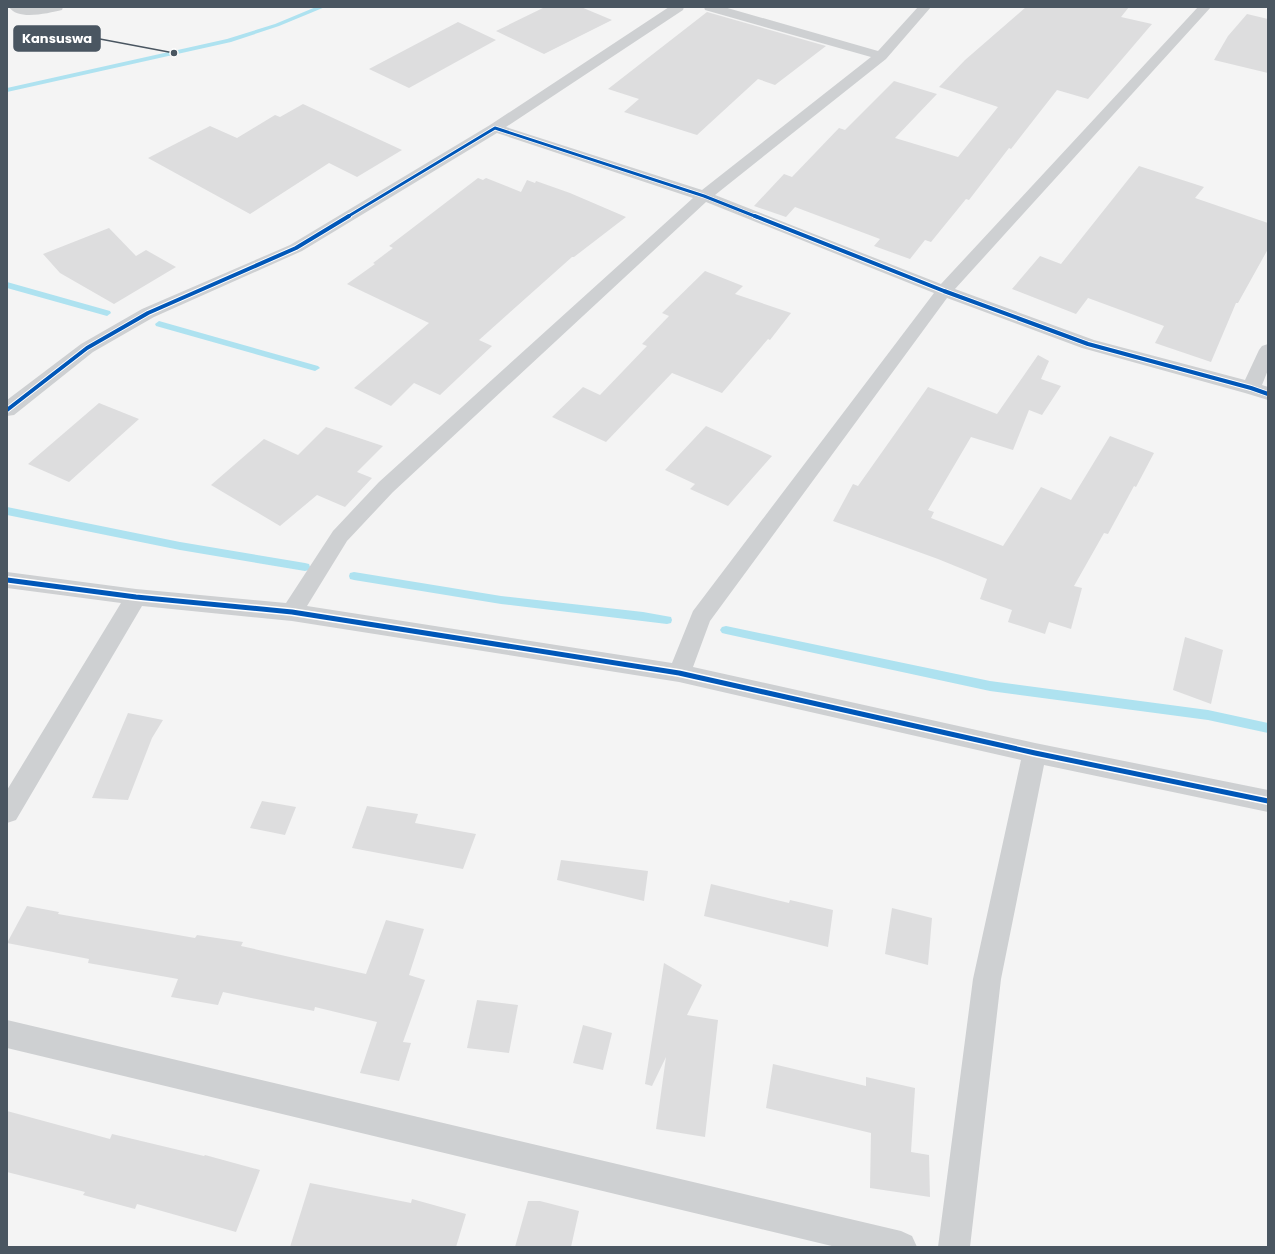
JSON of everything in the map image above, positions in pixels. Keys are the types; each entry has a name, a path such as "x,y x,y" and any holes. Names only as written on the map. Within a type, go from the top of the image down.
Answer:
{"street":[{"path":"15,7 21,10 42,12 57,7"},
{"path":"7,410 88,348 148,313 296,248 495,128 678,7"},
{"path":"710,7 881,56"},
{"path":"292,612 340,536 386,487 704,196 881,56 925,7"},
{"path":"679,672 701,617 944,290 1206,7"},
{"path":"495,128 704,196 944,290 1088,344 1251,388 1268,394"},
{"path":"1251,388 1268,350"},
{"path":"7,580 136,597 292,612 679,672 1035,753 1268,801"},
{"path":"7,812 136,597"},
{"path":"954,1247 987,979 1035,753"},
{"path":"7,1034 901,1247"}],"building":[{"path":"545,7 581,7 612,20 544,54 496,31"},
{"path":"1026,7 1129,7 1121,17 1152,24 1088,99 1057,90 1011,149 1009,148 969,200 966,199 931,242 925,240 910,259 874,246 880,239 795,207 786,217 754,206 784,174 792,177 839,128 845,130 894,81 937,94 895,138 958,157 998,107 939,87 965,60"},
{"path":"707,12 826,46 775,85 758,79 697,135 624,112 639,99 608,89"},
{"path":"1247,14 1268,19 1268,73 1214,60 1228,36"},
{"path":"458,22 496,40 409,88 369,69"},
{"path":"303,104 402,150 357,177 329,163 250,214 148,158 210,126 237,138 275,115 280,117"},
{"path":"1139,166 1204,187 1195,198 1268,223 1268,249 1238,303 1236,303 1211,362 1155,343 1164,326 1088,298 1076,314 1012,289 1040,256 1061,264"},
{"path":"478,178 483,180 486,178 521,192 527,180 535,183 536,181 570,193 626,217 572,257 479,340 492,346 440,395 414,383 391,406 354,388 429,323 347,284 375,264 373,263 393,248 389,246"},
{"path":"109,228 136,256 146,250 176,267 114,304 60,273 43,254"},
{"path":"705,271 743,286 735,294 791,313 770,340 768,339 722,393 672,373 606,442 552,417 583,387 600,395 647,346 642,344 669,316 662,313"},
{"path":"1038,355 1049,361 1041,379 1061,386 1042,415 1029,410 1013,450 971,437 928,510 934,512 931,518 1003,546 1041,487 1071,500 1110,436 1154,453 1108,534 1104,533 1074,586 1082,588 1071,629 1049,622 1045,634 1008,622 1012,610 980,599 987,579 938,559 833,521 853,484 858,486 928,387 997,414"},
{"path":"99,403 139,419 69,482 28,464"},
{"path":"706,426 772,456 728,506 690,489 695,484 665,470"},
{"path":"326,427 383,446 357,472 372,478 345,507 317,495 280,526 211,485 264,439 298,455"},
{"path":"1185,637 1223,650 1211,704 1173,690"},
{"path":"128,713 163,720 152,738 128,800 92,798"},
{"path":"262,801 296,807 285,835 250,828"},
{"path":"367,806 418,814 415,823 476,834 463,869 352,848"},
{"path":"561,860 648,871 644,901 557,880"},
{"path":"711,884 789,903 790,900 833,910 828,947 704,916"},
{"path":"27,906 59,912 58,914 195,938 197,935 243,942 241,946 366,974 386,920 424,929 409,975 425,980 403,1042 411,1043 399,1081 360,1073 377,1022 315,1007 314,1011 223,992 218,1005 171,997 178,979 88,963 89,959 7,943"},
{"path":"892,908 932,918 928,965 885,954"},
{"path":"664,963 702,985 687,1015 718,1020 705,1137 656,1129 666,1057 652,1086 645,1084"},
{"path":"477,1000 518,1005 509,1053 467,1048"},
{"path":"583,1025 612,1033 603,1070 573,1063"},
{"path":"773,1064 866,1086 866,1077 915,1088 911,1152 929,1155 930,1197 870,1188 871,1133 766,1108"},
{"path":"7,1111 110,1139 112,1134 205,1155 260,1170 236,1232 137,1204 135,1209 83,1195 85,1192 7,1172"},
{"path":"310,1183 411,1203 412,1199 466,1214 456,1247 290,1247"},
{"path":"528,1201 540,1201 579,1211 571,1247 515,1247"}],"waterway":[{"path":"7,90 229,41 277,25 322,7"},
{"path":"7,285 107,313"},
{"path":"159,324 315,368"},
{"path":"7,511 180,546 305,567"},
{"path":"354,576 501,600 667,620"},
{"path":"726,630 990,686 1208,715 1268,728"}],"cycle path":[{"path":"7,410 87,348 148,313 296,248 495,128 704,196 944,291 1088,344 1251,388 1268,394"},
{"path":"7,580 136,597 292,612 679,673 1035,753 1268,801"}],"place":[{"name":"Kansuswa","path":"174,53"}]}
